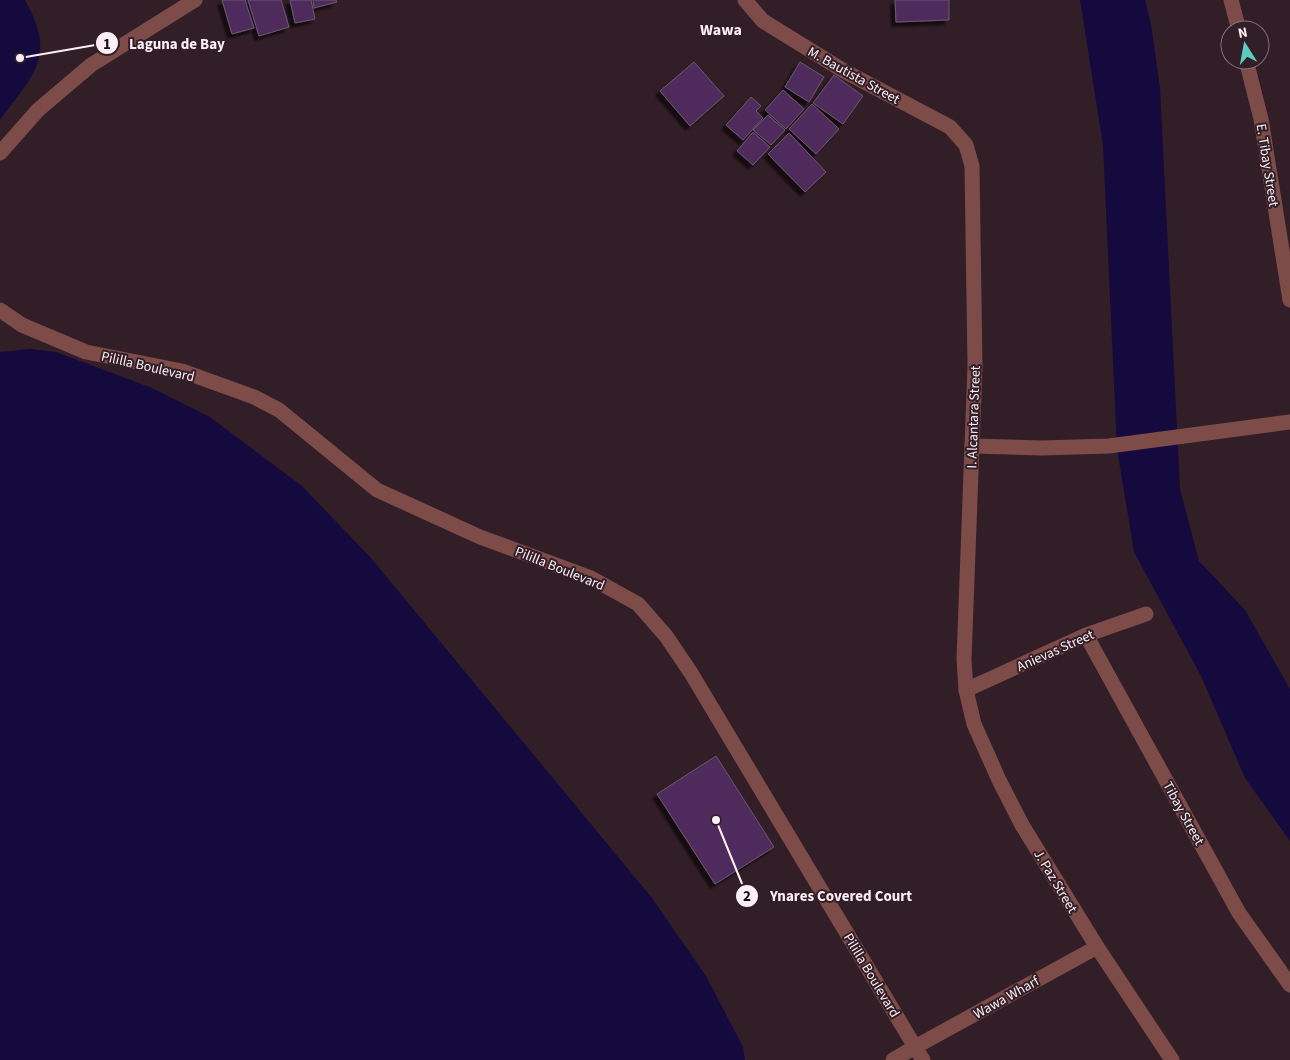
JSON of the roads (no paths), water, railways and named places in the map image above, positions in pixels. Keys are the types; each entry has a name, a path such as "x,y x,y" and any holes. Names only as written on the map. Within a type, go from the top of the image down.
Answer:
{"street":[{"path":"0,153 38,110 91,65 195,0"},
{"name":"M. Bautista Street","path":"745,0 762,22 844,71 950,127 966,145"},
{"path":"1231,0 1236,20"},
{"name":"E. Tibay Street","path":"1249,70 1261,119 1290,300"},
{"name":"I. Alcantara Street","path":"966,145 972,166 975,366 964,659 966,690"},
{"name":"Pililla Boulevard","path":"0,310 22,325 86,352 182,371 254,397 279,410 377,490 480,536 592,578 638,604 666,636 691,673 924,1060"},
{"path":"972,446 1042,448 1109,446 1290,422"},
{"name":"Anievas Street","path":"966,690 1086,635 1146,614"},
{"name":"Tibay Street","path":"1086,635 1239,913 1290,985"},
{"name":"J. Paz Street","path":"966,690 974,724 1022,825 1097,947 1172,1060"},
{"name":"Wawa Wharf","path":"893,1060 1097,947"}],"place":[{"name":"Laguna de Bay","path":"20,58"},
{"name":"Ynares Covered Court","path":"716,820"}],"district":[{"name":"Wawa","path":"721,29"}]}
